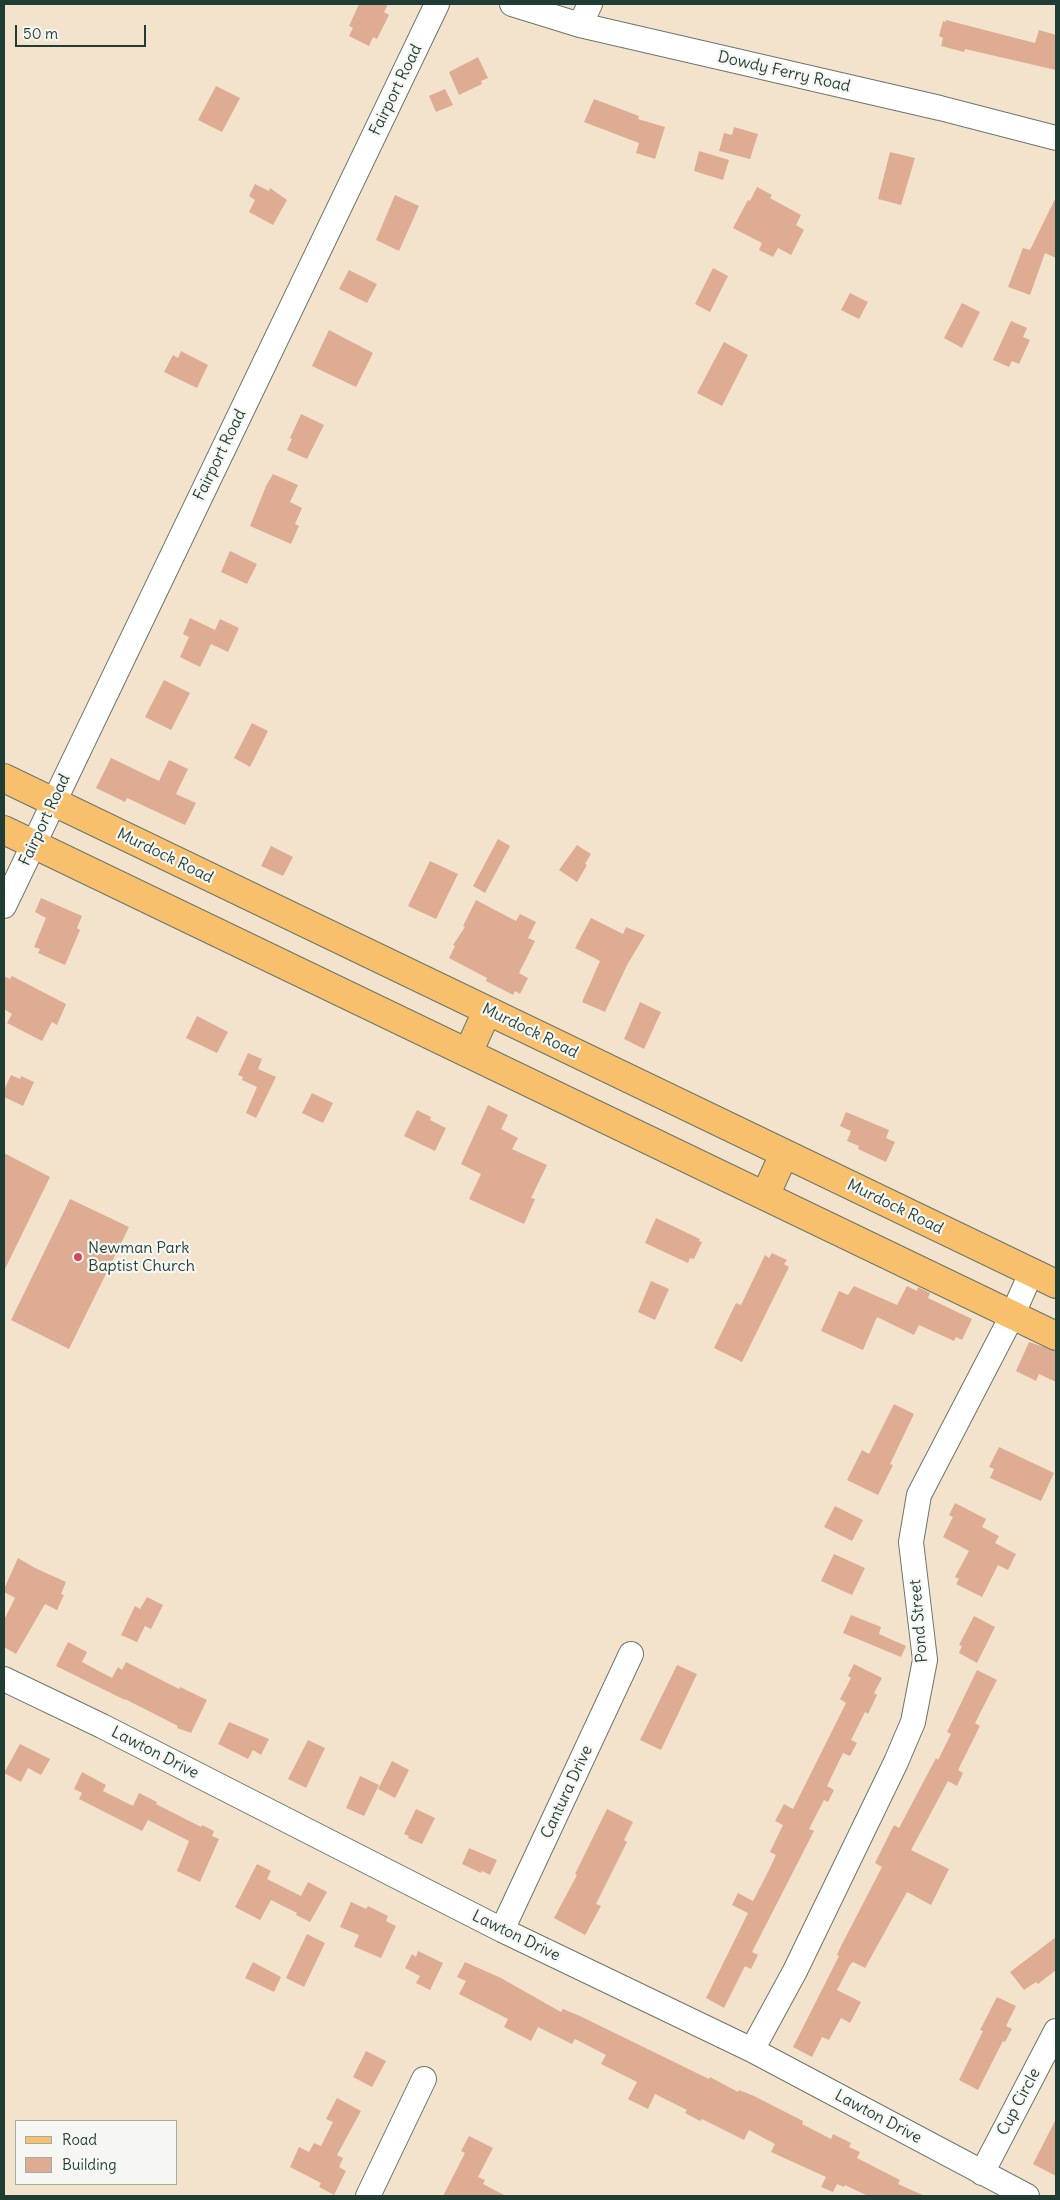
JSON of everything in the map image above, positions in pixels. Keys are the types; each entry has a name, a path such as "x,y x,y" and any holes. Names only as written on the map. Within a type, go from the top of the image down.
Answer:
{"main road":[{"name":"Murdock Road","path":"4,778 1056,1284"},
{"path":"4,830 1056,1336"},
{"path":"468,1053 487,1011"},
{"path":"765,1196 784,1154"}],"street":[{"name":"Fairport Road","path":"4,906 34,845 52,802 437,4"},
{"name":"Dowdy Ferry Road","path":"512,4 580,25 940,108 1056,138"},
{"path":"580,25 590,4"},
{"name":"Pond Street","path":"752,2050 795,1970 896,1762 913,1722 925,1660 911,1542 918,1495 1012,1316 1031,1272"},
{"name":"Cantura Drive","path":"502,1930 631,1654"},
{"name":"Lawton Drive","path":"4,1679 102,1726 502,1930 752,2050 1027,2196"},
{"name":"Cup Circle","path":"982,2173 1056,2031"},
{"path":"368,2196 424,2079"}],"building":[{"path":"359,4 388,4 384,12 389,15 377,39 373,37 369,46 349,36 353,28 349,26"},
{"path":"946,20 1035,43 1039,30 1056,35 1056,70 965,49 964,52 941,46 943,38 939,36 943,21 946,22"},
{"path":"478,57 488,78 481,81 482,84 459,95 449,72"},
{"path":"216,86 240,98 222,132 198,120"},
{"path":"445,89 453,105 436,112 429,96"},
{"path":"594,99 639,116 638,119 665,127 655,159 636,153 639,143 584,122"},
{"path":"734,127 758,134 750,159 719,151 724,133 732,135"},
{"path":"699,151 729,160 723,180 694,171"},
{"path":"890,152 915,158 901,205 878,199"},
{"path":"255,184 269,191 270,188 287,200 273,225 249,212 255,200 249,196"},
{"path":"757,187 772,195 770,198 801,215 796,225 804,230 791,255 778,248 773,257 759,250 762,243 733,228"},
{"path":"395,195 419,206 399,251 376,240"},
{"path":"1056,197 1056,258 1045,253 1030,295 1008,287 1023,248 1030,250"},
{"path":"713,268 728,276 710,312 695,304"},
{"path":"349,270 377,284 367,303 339,289"},
{"path":"850,293 868,302 859,319 841,310"},
{"path":"962,303 980,312 962,348 944,338"},
{"path":"1011,321 1027,328 1023,337 1030,340 1019,364 1012,361 1009,367 993,360"},
{"path":"329,330 373,353 356,387 312,366"},
{"path":"724,342 748,355 722,406 697,393"},
{"path":"181,351 208,365 197,388 164,372 173,355 178,358"},
{"path":"301,414 324,425 307,459 287,450 292,439 290,438"},
{"path":"273,474 298,485 290,502 302,508 295,524 299,526 291,544 250,526 266,486"},
{"path":"230,551 257,564 247,584 221,572"},
{"path":"190,618 215,630 220,619 239,628 228,652 211,644 200,667 180,657 189,637 183,634"},
{"path":"164,680 190,693 171,730 145,717"},
{"path":"252,723 268,731 250,767 234,758"},
{"path":"111,758 159,781 169,760 188,769 176,794 196,803 185,825 127,798 125,802 96,788"},
{"path":"498,839 510,846 485,893 473,886"},
{"path":"577,845 591,854 577,882 559,870"},
{"path":"271,846 293,857 283,876 261,866"},
{"path":"430,861 458,874 436,919 408,906"},
{"path":"41,898 82,916 77,928 80,930 65,965 38,953 40,949 34,947 46,918 35,912"},
{"path":"476,900 516,921 520,914 536,922 528,938 535,941 519,973 528,978 520,994 515,991 513,995 486,981 487,978 449,958 455,946 453,945 465,927 463,926"},
{"path":"591,918 623,934 626,927 645,935 627,965 605,1012 582,1002 600,961 575,948"},
{"path":"4,976 10,979 12,976 66,1004 57,1025 52,1022 42,1041 7,1023 12,1014 4,1009"},
{"path":"640,1002 661,1012 644,1049 624,1039"},
{"path":"197,1016 228,1032 217,1053 186,1038"},
{"path":"248,1053 262,1059 258,1069 276,1077 256,1118 246,1113 257,1087 242,1080 243,1077 238,1075"},
{"path":"11,1075 20,1079 21,1076 34,1082 23,1106 4,1097 4,1090"},
{"path":"312,1093 333,1103 323,1123 302,1113"},
{"path":"488,1105 508,1115 501,1129 518,1138 512,1149 547,1165 531,1198 535,1199 524,1224 469,1199 481,1174 461,1164"},
{"path":"417,1110 431,1117 430,1120 446,1128 435,1151 404,1136"},
{"path":"846,1112 889,1130 886,1138 895,1142 886,1162 858,1149 859,1146 847,1141 851,1131 840,1126"},
{"path":"4,1153 50,1177 4,1271"},
{"name":"Newman Park Baptist Church","path":"70,1199 129,1227 69,1349 11,1320"},
{"path":"656,1218 700,1239 699,1241 702,1242 694,1259 690,1258 688,1263 645,1243"},
{"path":"772,1253 787,1260 784,1264 789,1267 742,1362 714,1348 736,1303 741,1305 765,1255 769,1258"},
{"path":"651,1281 669,1289 655,1320 638,1312"},
{"path":"854,1286 897,1305 907,1286 917,1291 918,1287 930,1293 928,1298 972,1319 962,1340 956,1337 954,1341 919,1325 914,1335 877,1317 863,1350 821,1331 839,1291 848,1295"},
{"path":"1029,1342 1056,1351 1056,1382 1039,1374 1036,1381 1016,1371"},
{"path":"894,1404 914,1414 890,1464 893,1465 878,1495 847,1480 862,1450 869,1454"},
{"path":"999,1447 1054,1473 1041,1501 990,1478 994,1469 989,1467"},
{"path":"955,1503 986,1519 982,1527 999,1536 995,1543 1016,1554 1008,1570 998,1565 982,1597 956,1584 959,1579 955,1577 969,1551 943,1537 953,1517 949,1515"},
{"path":"835,1506 863,1520 852,1541 824,1527"},
{"path":"834,1554 865,1568 852,1595 821,1581"},
{"path":"18,1558 66,1582 61,1594 64,1595 57,1610 45,1604 16,1654 4,1647 4,1620 15,1598 4,1592 4,1589"},
{"path":"147,1597 163,1605 151,1629 145,1626 137,1642 121,1635 135,1606 140,1609"},
{"path":"851,1615 881,1627 879,1634 906,1646 901,1657 843,1633"},
{"path":"974,1616 995,1627 977,1663 959,1653 962,1646 959,1645"},
{"path":"68,1642 87,1652 82,1662 112,1678 118,1667 122,1670 126,1662 179,1689 180,1687 207,1700 191,1733 177,1728 178,1726 56,1666"},
{"path":"854,1664 882,1678 874,1693 877,1695 868,1714 865,1712 851,1740 857,1743 850,1756 843,1753 827,1786 834,1790 828,1802 824,1800 809,1829 814,1831 752,1952 758,1955 751,1969 745,1966 724,2008 706,1998 748,1913 732,1905 738,1893 753,1901 769,1870 776,1855 770,1852 783,1825 775,1821 784,1804 793,1809 846,1703 840,1699 851,1678 848,1676"},
{"path":"677,1665 697,1674 661,1750 640,1740"},
{"path":"977,1670 997,1680 975,1723 980,1726 958,1770 963,1773 957,1786 948,1781 911,1850 949,1869 931,1905 907,1892 865,1968 853,1962 850,1965 837,1990 861,2002 850,2023 841,2018 829,2040 822,2037 812,2057 793,2047 839,1956 837,1955 841,1946 882,1867 875,1863 894,1825 899,1828 936,1758 938,1760 951,1734 947,1732"},
{"path":"229,1722 269,1739 261,1755 253,1750 248,1759 218,1744"},
{"path":"308,1740 325,1748 306,1788 288,1779"},
{"path":"20,1744 50,1759 41,1775 28,1768 21,1782 4,1773"},
{"path":"392,1761 409,1770 395,1798 378,1789"},
{"path":"82,1772 106,1785 103,1791 133,1806 139,1793 201,1827 202,1825 214,1831 212,1836 219,1839 200,1882 177,1871 189,1841 148,1820 142,1831 79,1799 82,1793 74,1789"},
{"path":"360,1776 379,1785 364,1816 346,1808"},
{"path":"416,1809 435,1818 422,1844 408,1838 409,1836 404,1834"},
{"path":"607,1809 633,1822 624,1840 627,1842 596,1904 601,1906 585,1935 554,1918 577,1875 575,1874"},
{"path":"469,1848 497,1860 490,1875 462,1864"},
{"path":"257,1864 271,1871 267,1879 301,1896 308,1882 327,1892 310,1922 271,1900 260,1920 235,1907"},
{"path":"351,1902 366,1909 368,1906 388,1916 386,1921 396,1926 381,1958 355,1947 359,1935 340,1927"},
{"path":"307,1934 325,1943 304,1987 286,1978"},
{"path":"1056,1937 1056,1970 1038,1984 1036,1982 1024,1990 1010,1972"},
{"path":"418,1951 443,1963 430,1990 416,1983 420,1976 405,1968 412,1954 416,1957"},
{"path":"253,1962 281,1977 274,1992 245,1978"},
{"path":"465,1962 501,1978 561,2012 563,2009 580,2016 709,2079 710,2077 738,2092 739,2090 754,2096 803,2121 802,2124 831,2139 833,2134 851,2143 849,2147 860,2152 857,2158 900,2180 898,2184 925,2196 868,2196 845,2185 844,2187 837,2184 833,2192 821,2187 826,2177 771,2152 775,2144 749,2130 744,2140 702,2119 700,2121 685,2113 687,2110 655,2094 648,2109 628,2099 637,2082 601,2064 606,2055 575,2039 572,2044 538,2027 531,2041 504,2027 508,2019 459,1994 466,1981 457,1977"},
{"path":"997,1997 1016,2006 1006,2026 1012,2029 1005,2042 1003,2041 978,2090 959,2080 983,2031 980,2030"},
{"path":"366,2051 386,2061 372,2087 353,2077"},
{"path":"337,2098 361,2111 337,2155 343,2158 339,2167 346,2171 334,2195 319,2187 321,2183 290,2167 299,2147 309,2152 314,2143 321,2146 333,2122 326,2119"},
{"path":"1056,2119 1056,2176 1033,2164"},
{"path":"469,2136 493,2148 478,2177 485,2180 483,2184 506,2196 443,2196 465,2153 461,2151"}],"place":[{"name":"Newman Park Baptist Church","path":"78,1257"}]}
